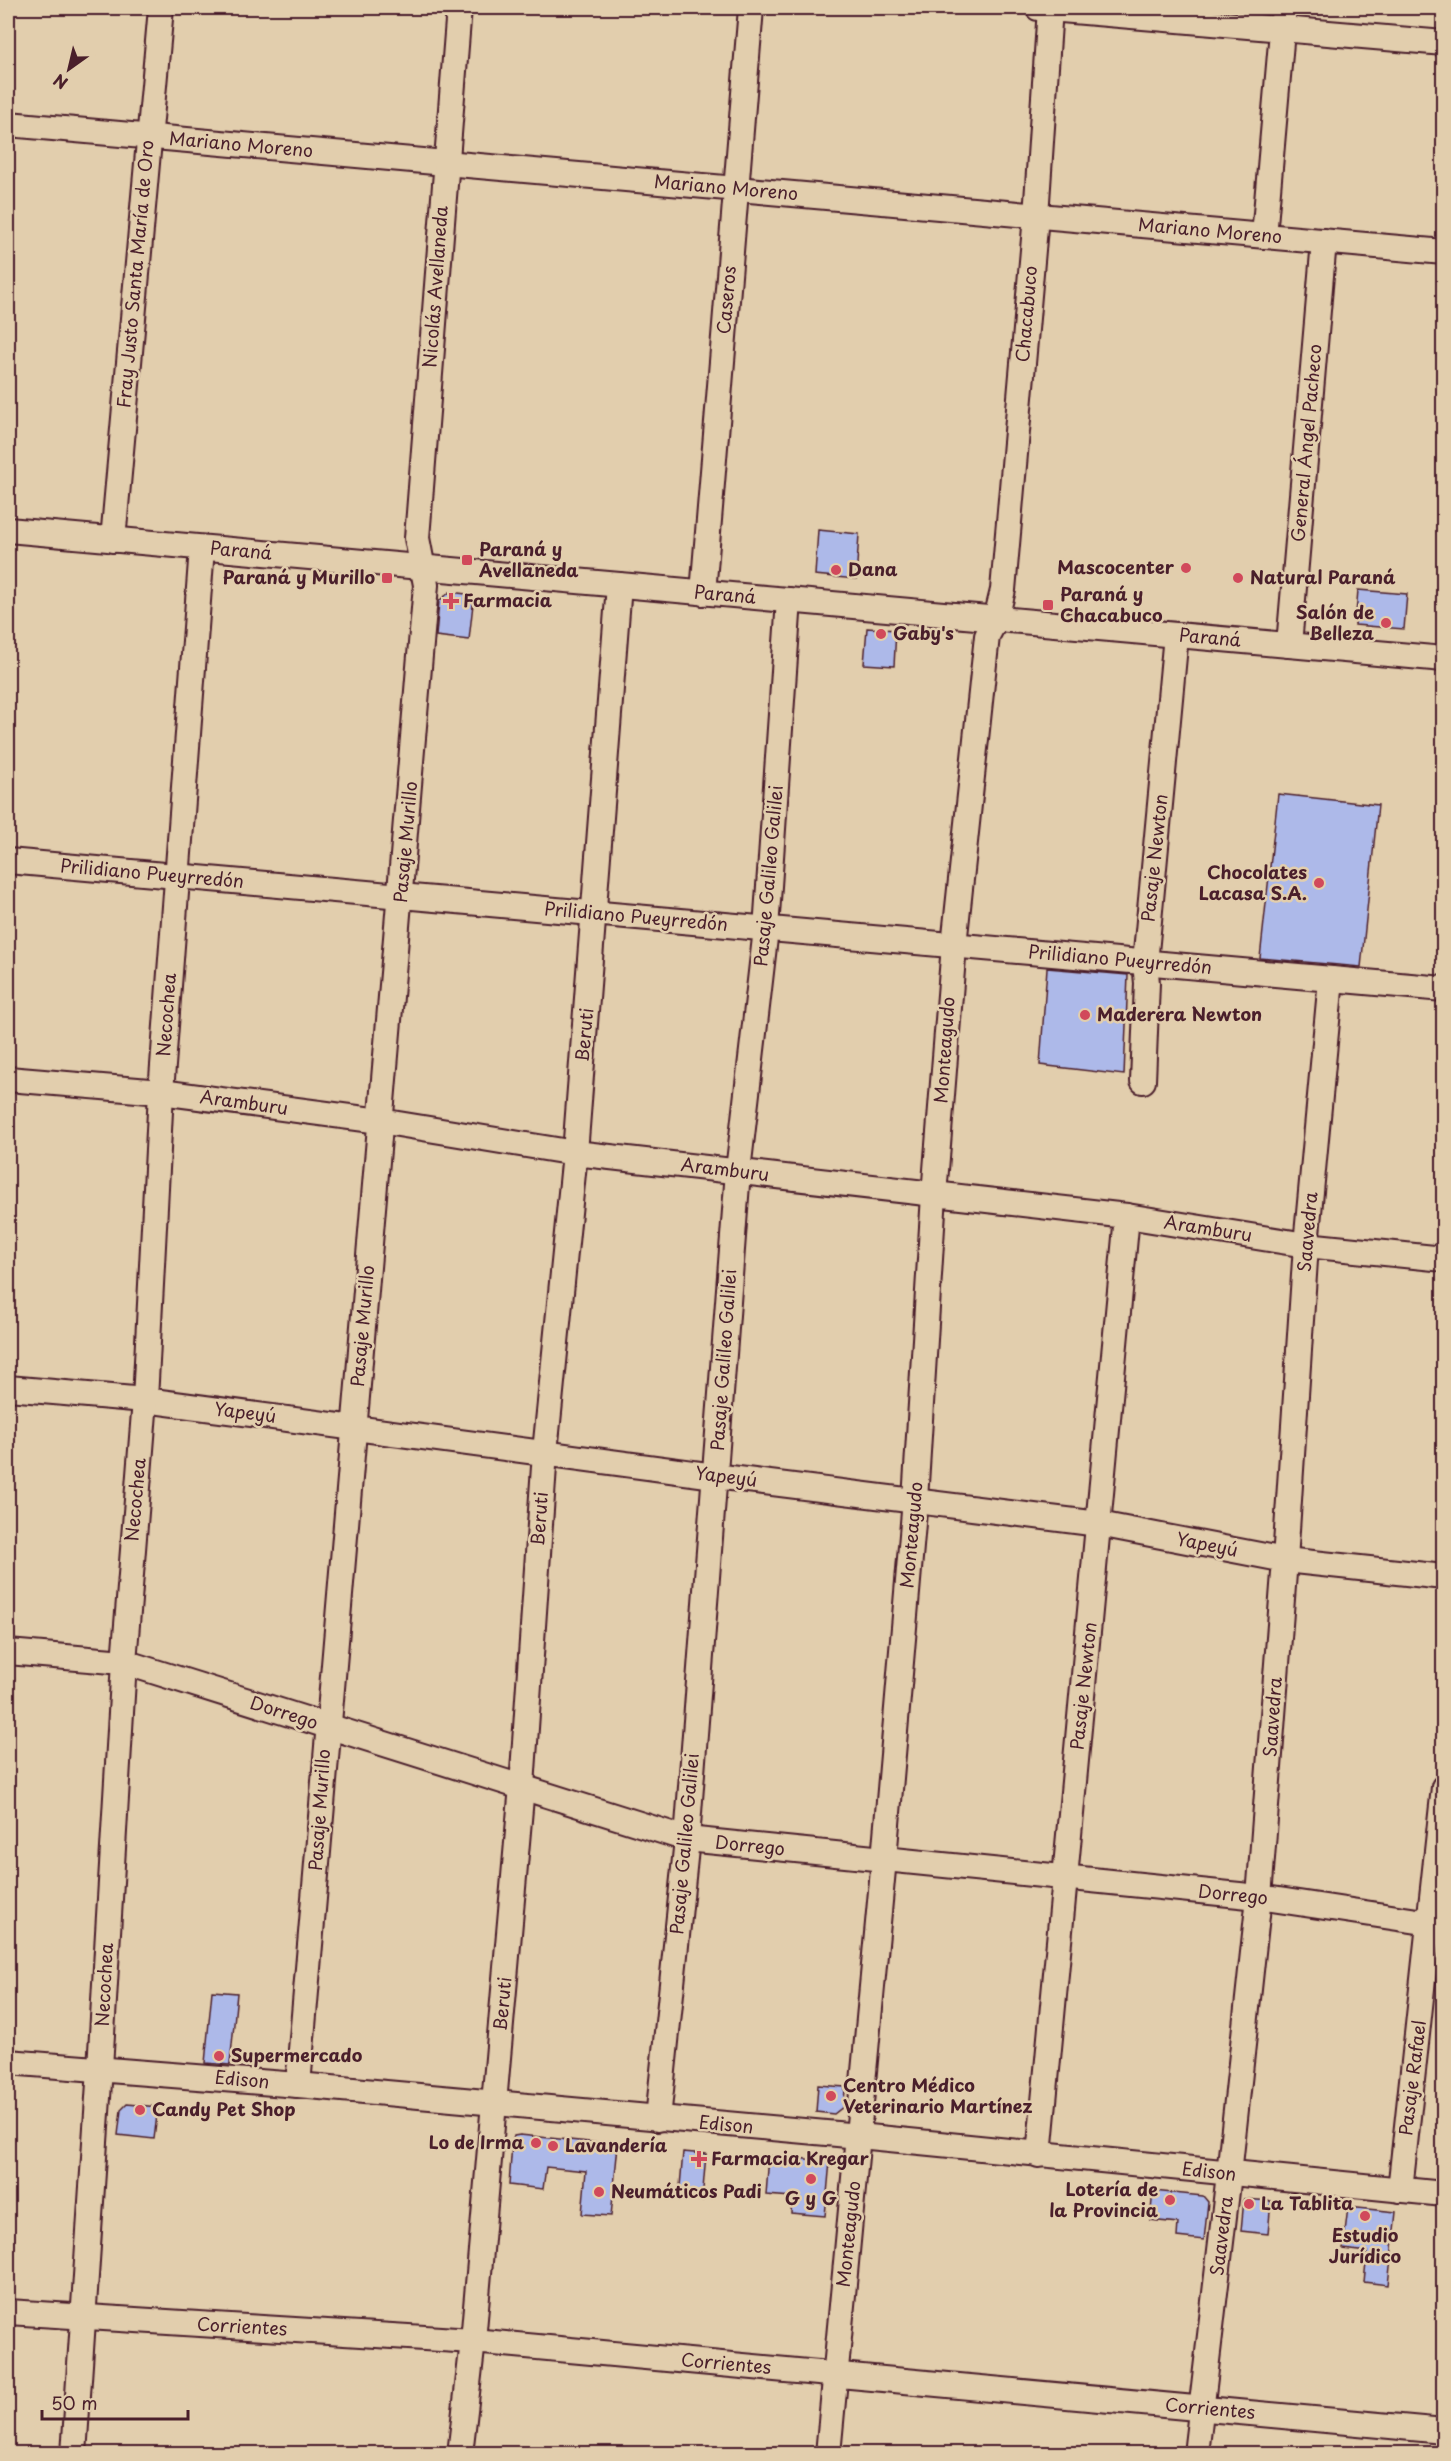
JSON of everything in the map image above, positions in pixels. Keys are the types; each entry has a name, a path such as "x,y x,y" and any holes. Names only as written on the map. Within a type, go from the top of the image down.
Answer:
{"street":[{"name":"Fray Justo Santa María de Oro","path":"112,540 160,8"},
{"name":"Nicolás Avellaneda","path":"423,567 417,538 459,8"},
{"name":"Caseros","path":"703,593 752,8"},
{"path":"1046,8 1283,18 1443,43"},
{"name":"Chacabuco","path":"996,619 1003,590 1036,216 1046,8"},
{"path":"1264,236 1283,18"},
{"name":"Mariano Moreno","path":"8,124 1443,252"},
{"name":"General Ángel Pacheco","path":"1289,645 1324,241"},
{"name":"Paraná","path":"8,530 1443,659"},
{"name":"Necochea","path":"74,2454 100,2068 123,1662 145,1400 162,1092 202,548"},
{"name":"Pasaje Murillo","path":"298,2085 380,1121 402,896 426,585 423,567"},
{"name":"Beruti","path":"460,2454 473,2341 522,1786 545,1452 575,1153 619,585"},
{"name":"Pasaje Galileo Galilei","path":"658,2119 687,1839 738,1172 766,928 789,600"},
{"name":"Monteagudo","path":"828,2454 859,2136 915,1500 934,1195 954,945 987,636 996,619"},
{"name":"Pasaje Newton","path":"1143,1081 1146,983 1144,963 1176,635"},
{"name":"Prilidiano Pueyrredón","path":"8,861 1443,989"},
{"name":"Saavedra","path":"1196,2454 1259,1897 1306,1245 1331,979"},
{"name":"Aramburu","path":"8,1079 162,1092 380,1121 575,1153 1127,1216 1306,1245 1443,1259"},
{"name":"Pasaje Newton","path":"1039,2155 1127,1216"},
{"name":"Yapeyú","path":"8,1388 145,1400 715,1476 1099,1524 1285,1560 1443,1577"},
{"name":"Dorrego","path":"8,1652 123,1662 687,1839 1259,1897 1437,1924"},
{"name":"Pasaje Rafael","path":"1400,2190 1437,1924 1443,1787"},
{"name":"Edison","path":"8,2062 298,2085 859,2136 1443,2194"},
{"name":"Corrientes","path":"8,2312 473,2341 1443,2432"}],"building":[{"path":"818,530 859,534 856,579 815,575"},
{"path":"1358,590 1407,594 1404,629 1355,625"},
{"path":"450,592 474,595 469,640 436,636 439,601"},
{"path":"867,628 896,630 894,666 864,664"},
{"name":"Chocolates Lacasa S.A.","path":"1278,794 1378,805 1361,967 1260,958"},
{"name":"Maderera Newton","path":"1047,968 1128,975 1124,1075 1040,1065"},
{"path":"212,1991 237,1993 230,2065 205,2063"},
{"name":"Centro Médico Veterinario Martínez","path":"818,2085 845,2087 844,2106 834,2114 816,2112"},
{"path":"127,2104 158,2107 154,2139 118,2135 121,2110"},
{"path":"514,2136 618,2145 611,2216 582,2214 586,2171 546,2167 543,2189 509,2185 512,2144"},
{"path":"683,2152 706,2154 702,2201 679,2198"},
{"name":"G y G","path":"769,2156 830,2161 825,2216 791,2213 792,2197 766,2195"},
{"path":"1153,2191 1203,2196 1208,2202 1204,2240 1177,2237 1178,2223 1150,2220"},
{"path":"1244,2199 1271,2201 1268,2234 1241,2231"},
{"path":"1348,2207 1396,2212 1388,2285 1364,2282 1367,2252 1343,2249"}],"place":[{"name":"Paraná y Avellaneda","path":"467,560"},
{"name":"Mascocenter","path":"1186,568"},
{"name":"Dana","path":"836,570"},
{"name":"Paraná y Murillo","path":"387,578"},
{"name":"Natural Paraná","path":"1238,578"},
{"name":"Farmacia","path":"451,601"},
{"name":"Paraná y Chacabuco","path":"1048,605"},
{"name":"Salón de Belleza","path":"1386,623"},
{"name":"Gaby's","path":"881,634"},
{"name":"Chocolates Lacasa S.A.","path":"1319,883"},
{"name":"Maderera Newton","path":"1085,1015"},
{"name":"Supermercado","path":"219,2056"},
{"name":"Centro Médico Veterinario Martínez","path":"831,2096"},
{"name":"Candy Pet Shop","path":"140,2110"},
{"name":"Lo de Irma","path":"536,2143"},
{"name":"Lavandería","path":"553,2146"},
{"name":"Farmacia Kregar","path":"699,2159"},
{"name":"G y G","path":"811,2179"},
{"name":"Neumáticos Padi","path":"599,2192"},
{"name":"Lotería de la Provincia","path":"1170,2200"},
{"name":"La Tablita","path":"1249,2204"},
{"name":"Estudio Jurídico","path":"1365,2216"}]}
